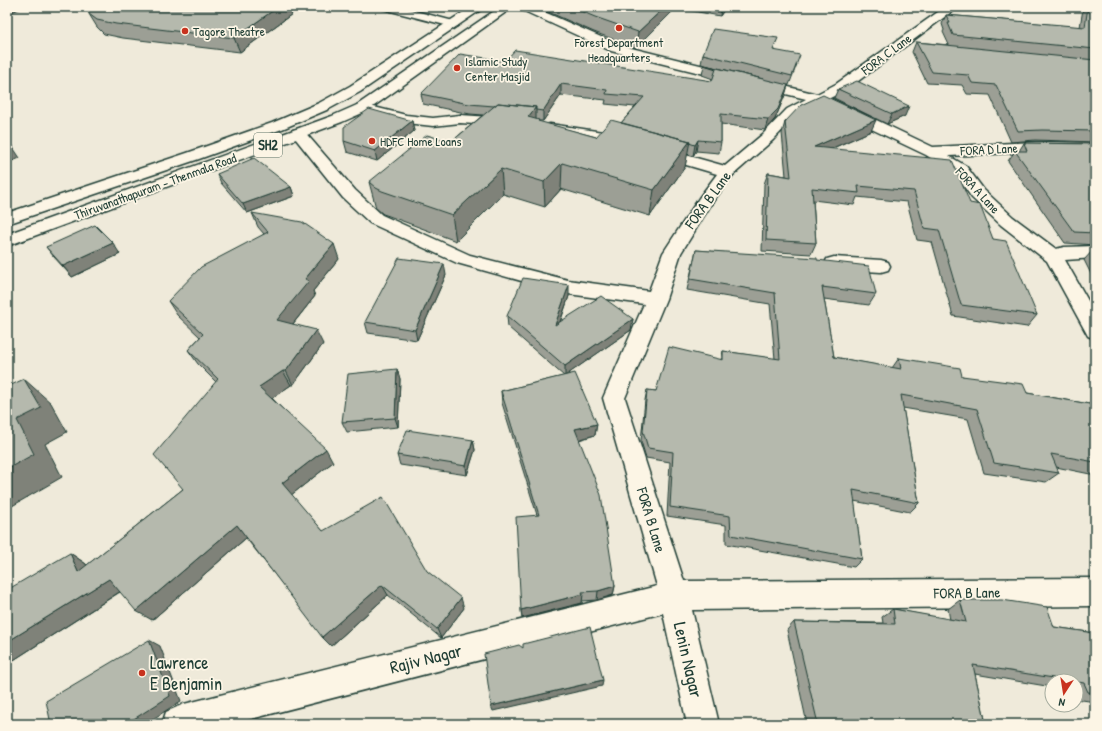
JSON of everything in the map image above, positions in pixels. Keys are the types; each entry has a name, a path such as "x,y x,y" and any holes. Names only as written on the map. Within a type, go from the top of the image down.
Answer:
{"street":[{"path":"387,7 453,24"},
{"path":"7,219 277,126 324,106 355,89 479,7"},
{"name":"Thiruvanathapuram - Thenmala Road","path":"7,240 208,168 362,108 506,7"},
{"name":"FORA A Lane","path":"524,7 615,48 818,98 931,152 960,168 978,194 1007,221 1054,257 1095,331"},
{"name":"FORA C Lane","path":"818,98 841,87 897,45 952,7"},
{"path":"897,45 920,47"},
{"name":"FORA B Lane","path":"818,98 792,112 768,137 727,172 707,198 681,253 656,299 614,398 674,596 1095,592"},
{"path":"362,108 406,119 433,122 460,119 519,124"},
{"path":"534,126 603,137 707,165 727,172"},
{"path":"298,133 349,194 376,219 464,259 478,263 568,287 656,299"},
{"name":"FORA D Lane","path":"931,152 1035,147 1095,148"},
{"path":"1054,257 1064,253 1095,252"},
{"path":"817,262 881,266"},
{"name":"Rajiv Nagar","path":"178,724 191,718 674,596"},
{"name":"Lenin Nagar","path":"674,596 703,724"}],"building":[{"path":"89,7 278,7 234,38 116,24 97,20 89,14"},
{"path":"571,7 665,7 638,32"},
{"path":"1088,7 1095,7 1095,49 953,35 946,15 1085,27"},
{"path":"713,29 778,38 773,50 800,55 792,76 703,54"},
{"path":"916,42 1095,60 1095,131 1018,131 996,85 972,83 968,75 932,72"},
{"path":"515,50 712,81 716,69 704,65 788,85 778,109 768,119 721,114 721,142 698,140 695,145 689,143 690,141 621,123 644,97 606,94 607,90 561,84 543,111 536,110 536,107 498,103 494,106 469,104 421,94 460,54 505,61"},
{"path":"857,81 909,106 892,114 838,89"},
{"path":"823,95 876,120 814,147 952,160 970,203 980,205 993,239 1006,241 1037,315 961,305 939,230 924,228 914,191 858,186 859,193 812,188 816,243 766,240 768,173 791,177 785,122 801,105"},
{"path":"498,103 536,107 528,117 596,137 611,120 690,141 654,190 562,163 544,182 501,169 452,215 382,191 369,182 427,135 451,142"},
{"path":"369,109 412,121 375,151 344,141 344,127"},
{"path":"1024,143 1095,144 1095,233 1074,232 1015,151 1027,151"},
{"path":"254,158 291,187 243,204 217,174"},
{"path":"252,213 302,222 334,244 305,279 309,281 277,320 316,330 286,371 283,371 259,387 326,449 282,483 323,531 383,497 427,571 461,598 437,629 382,585 322,637 237,525 136,611 109,579 7,642 7,590 70,553 78,572 183,489 154,455 218,379 188,350 203,334 168,301 201,267 268,232"},
{"path":"95,225 113,243 63,266 46,247"},
{"path":"696,250 817,258 817,260 869,266 876,294 822,287 834,357 901,369 899,358 960,368 962,376 1023,384 1027,393 1095,405 1095,462 1051,454 1059,473 994,463 977,409 901,395 919,503 853,490 862,559 731,535 730,516 670,507 673,452 648,448 643,431 647,390 656,391 669,347 723,360 723,351 780,359 775,293 690,279"},
{"path":"399,258 444,264 415,330 365,322"},
{"path":"523,278 569,285 555,325 601,296 633,319 565,366 507,316"},
{"path":"397,369 395,418 342,422 348,374"},
{"path":"575,373 597,424 575,429 601,495 615,586 598,591 582,592 583,594 521,610 516,517 539,515 501,391"},
{"path":"24,379 41,408 17,420 34,454 7,469 7,387"},
{"path":"407,430 473,440 466,466 397,455"},
{"path":"960,600 1002,600 1047,607 1054,627 1095,633 1095,693 1088,692 1084,683 1084,673 1044,673 1044,677 973,665 986,724 818,724 794,622 895,624 893,609 966,622"},
{"path":"590,627 603,680 491,706 484,654 519,645 523,648 523,644"},
{"name":"Lawrence E Benjamin","path":"149,640 170,696 126,724 51,724 46,701"}],"place":[{"name":"Forest Department Headquarters","path":"619,28"},
{"name":"Tagore Theatre","path":"185,31"},
{"name":"Islamic Study Center Masjid","path":"457,68"},
{"name":"HDFC Home Loans","path":"372,141"},
{"name":"Lawrence E Benjamin","path":"142,673"}]}
